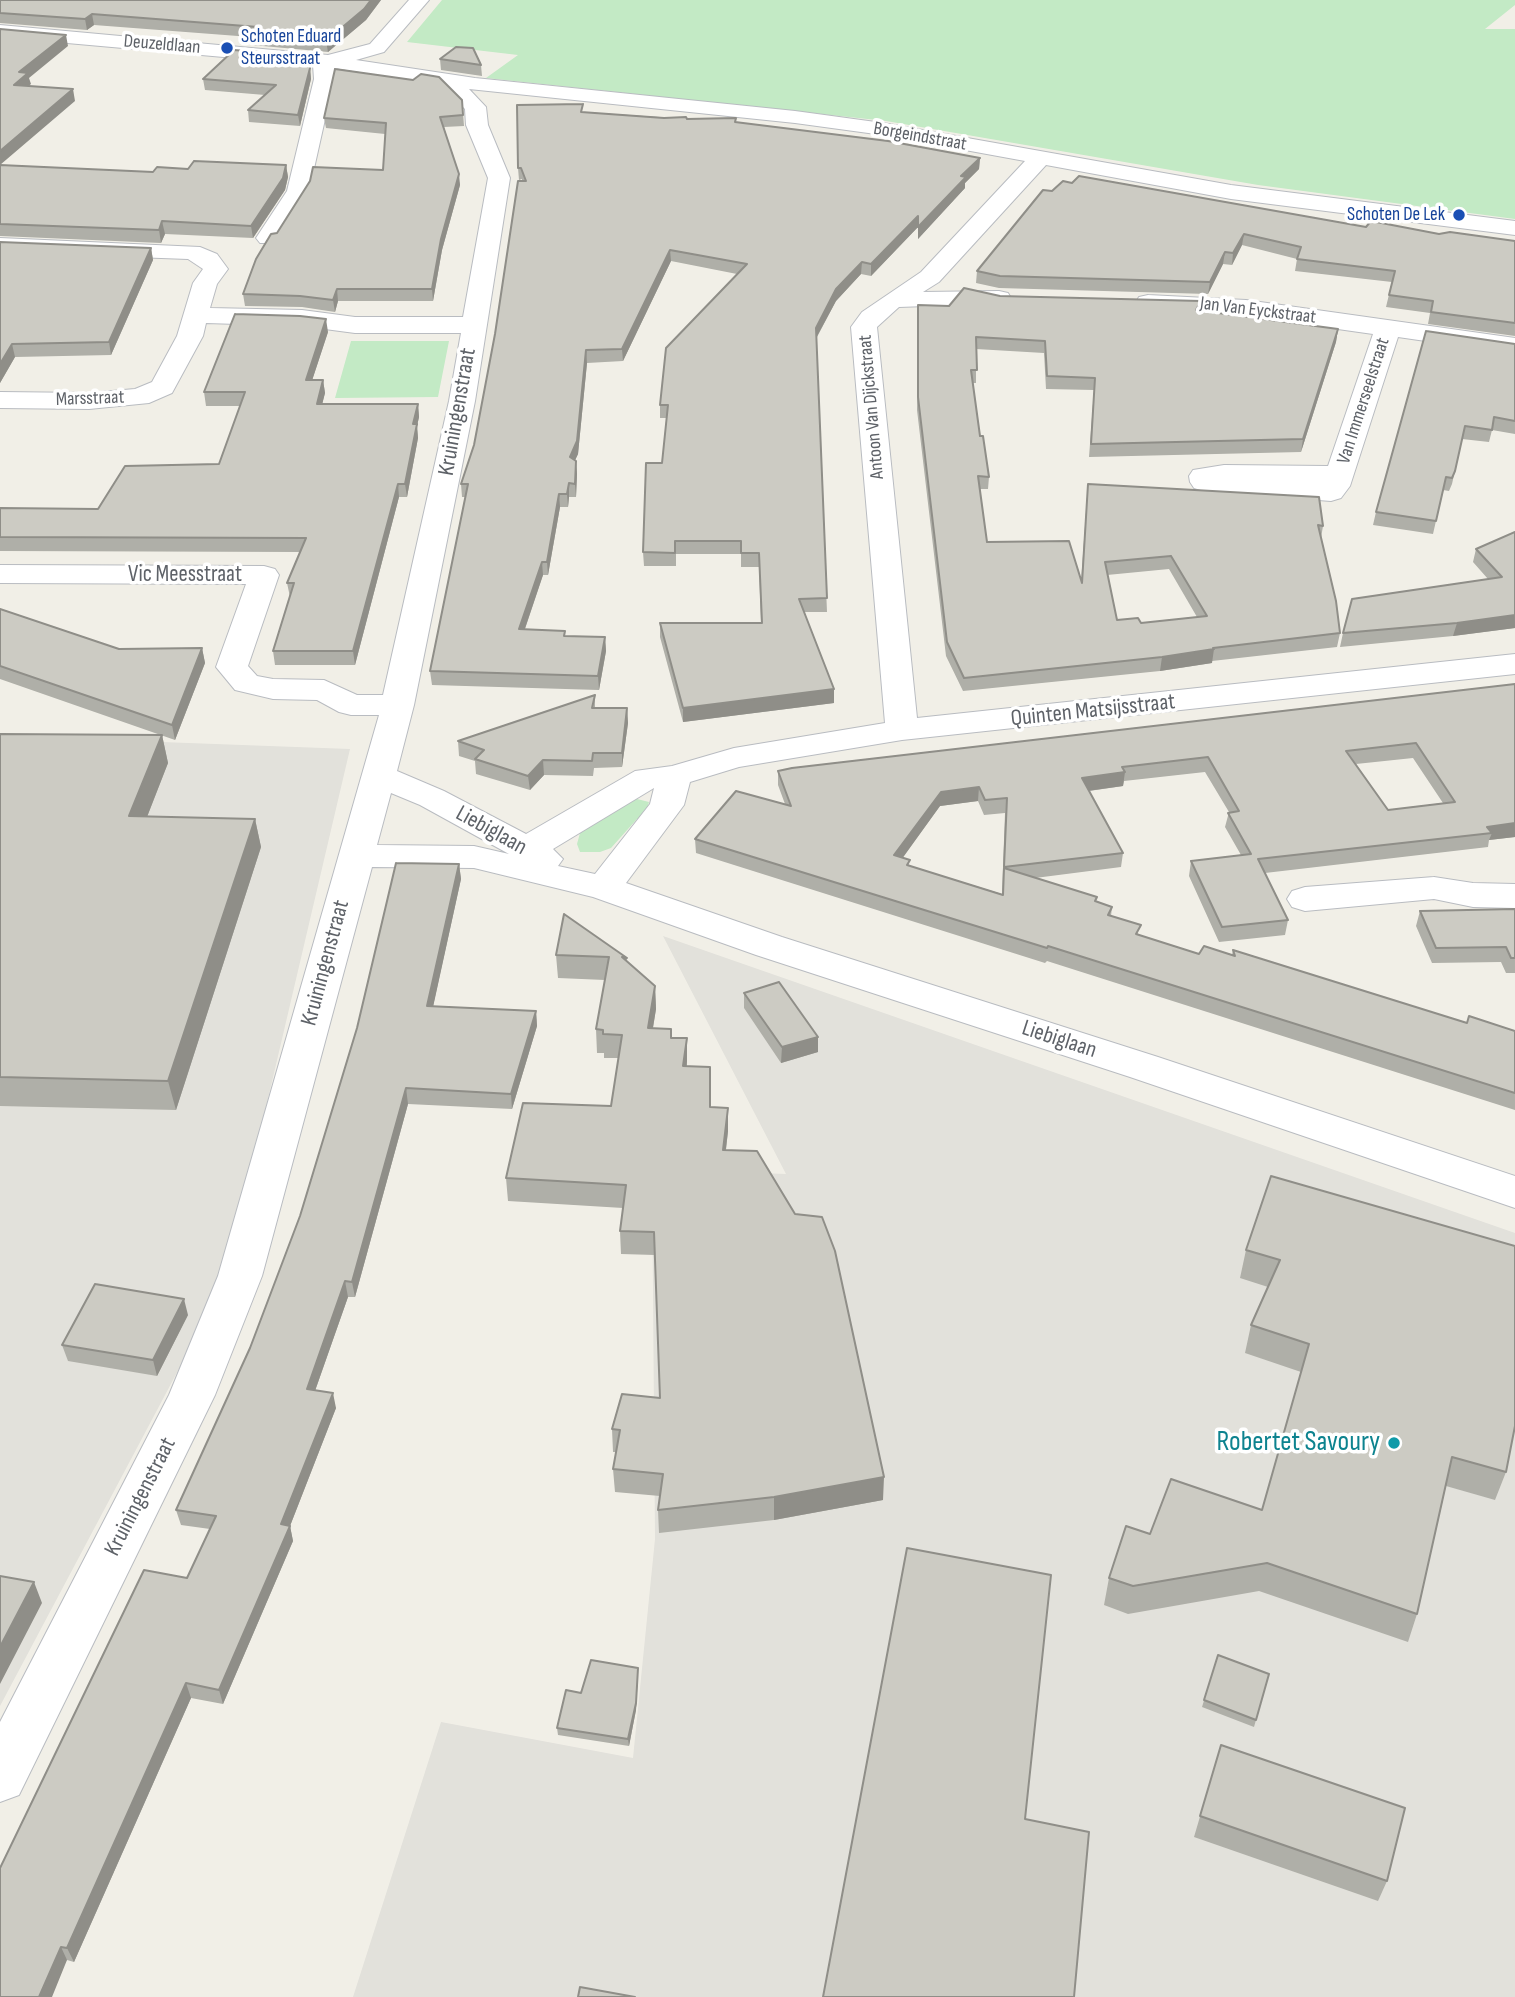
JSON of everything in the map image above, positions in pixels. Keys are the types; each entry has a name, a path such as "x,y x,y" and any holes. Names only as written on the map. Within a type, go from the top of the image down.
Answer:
{"street":[{"path":"397,71 377,48 419,0"},
{"name":"Deuzeldlaan","path":"0,31 45,38 297,63 357,55 377,48"},
{"name":"Deuzeldlaan","path":"0,38 45,38"},
{"path":"268,238 298,191 324,79 323,61"},
{"name":"Borgeindstraat","path":"323,61 448,80 883,129 1040,159 1304,202 1515,228"},
{"name":"Kruiningenstraat","path":"0,1777 192,1395 240,1276 398,705 462,401 499,178 477,125 475,107 448,80"},
{"path":"475,107 516,88"},
{"name":"Antoon Van Dijckstraat","path":"902,730 864,327 871,317 893,300 930,277 1040,159"},
{"name":"Marsstraat","path":"0,245 192,252 208,259 216,269 205,283 193,326 163,387 140,397 89,401 0,400"},
{"path":"893,300 1010,299 949,287 930,277"},
{"name":"Jan Van Eyckstraat","path":"1121,302 1210,304 1515,346"},
{"path":"193,326 292,334 355,325 473,325"},
{"name":"Van Immerseelstraat","path":"1339,475 1388,328"},
{"name":"Vic Meesstraat","path":"0,574 264,575 232,667 246,682 273,688 324,690 351,705 398,705"},
{"name":"Quinten Matsijsstraat","path":"525,850 647,778 676,776 734,758 902,730 1515,664"},
{"name":"Liebiglaan","path":"378,775 432,798 525,850 604,888"},
{"path":"604,888 667,805 676,776"},
{"name":"Liebiglaan","path":"355,856 474,857 604,888 769,946 1157,1071 1515,1192"},
{"path":"1434,888 1467,876 1515,871"},
{"path":"1305,899 1434,888 1473,895 1515,896"}],"shaded area":[{"path":"0,736 350,749 225,1282 0,1706"},
{"path":"663,936 1515,1233 1515,1997 353,1997 441,1722 633,1758 655,1539 652,1169 786,1174"}],"green space":[{"path":"442,0 1515,0 1515,5 1485,29 1515,29 1515,219 1258,185 886,121 486,78 518,55 407,42"},
{"path":"351,341 449,341 438,397 335,398"},
{"path":"629,797 649,802 644,820 637,819 611,848 600,852 580,852 577,844 580,833"}],"building":[{"path":"0,0 371,0 326,41 250,34 258,27 92,14 85,19 0,13"},
{"path":"0,29 66,35 19,72 28,73 14,85 73,89 0,151"},
{"path":"456,47 473,48 481,65 440,59"},
{"path":"234,50 309,56 305,64 310,65 310,68 298,115 248,110 276,85 203,79"},
{"path":"335,69 413,80 421,74 439,77 462,100 463,115 440,117 459,174 441,239 432,289 337,289 333,300 243,294 256,259 271,234 277,233 310,181 313,167 383,170 386,123 324,118"},
{"path":"583,104 581,112 687,119 736,118 735,122 888,141 980,158 961,176 966,177 918,227 918,216 871,264 862,262 836,289 816,328 827,598 799,599 834,689 683,708 660,623 762,623 759,553 741,553 741,541 675,541 675,553 643,552 646,463 662,463 668,405 660,405 666,348 747,264 670,250 622,349 586,350 577,441 570,457 576,461 575,484 569,483 567,494 559,494 547,562 542,562 519,629 565,631 564,636 605,637 598,676 430,671 468,484 461,484 474,445 495,334 518,181 526,181 521,168 518,168 517,105"},
{"path":"194,161 286,165 283,178 251,226 162,221 159,230 0,224 0,165 153,172 157,167 188,169"},
{"path":"1079,176 1366,227 1371,221 1439,234 1450,232 1515,241 1515,323 1431,312 1433,301 1389,295 1395,271 1297,259 1301,247 1244,234 1233,253 1225,252 1210,282 1000,276 977,271 1043,190 1052,191 1063,181 1072,183"},
{"path":"0,242 151,248 109,342 12,344 0,364"},
{"path":"964,288 1000,296 1201,301 1196,310 1338,329 1303,439 1091,444 1095,378 1047,376 1045,341 976,337 977,370 971,370 989,477 978,476 987,542 1069,541 1082,583 1088,484 1319,497 1323,526 1318,525 1336,601 1340,633 1213,648 1162,657 964,678 947,642 918,397 918,305 949,306","holes":["1171,556 1207,616 1141,623 1138,618 1117,620 1105,562"]},
{"path":"235,314 326,319 306,380 323,380 317,404 418,404 413,424 417,424 405,484 398,484 353,651 273,651 294,583 287,583 306,538 0,537 0,508 98,509 125,466 219,464 245,392 204,392"},
{"path":"1426,331 1515,344 1515,421 1494,417 1492,430 1465,426 1455,471 1452,478 1446,477 1436,521 1376,512"},
{"path":"1515,532 1515,615 1343,633 1352,599 1502,577 1476,549"},
{"path":"0,609 119,649 202,648 172,725 0,666"},
{"path":"1515,684 1515,823 1487,827 1492,833 1258,859 1288,920 1222,927 1191,861 1251,854 1228,813 1239,811 1208,757 1122,767 1125,772 1082,778 1123,853 1004,867 1007,798 985,800 979,787 941,792 894,855 910,860 907,865 1003,895 1004,868 1097,897 1095,901 1112,907 1108,915 1141,925 1136,934 1199,954 1204,946 1235,956 1233,950 1467,1023 1469,1016 1515,1031 1515,1093 1048,946 1047,948 695,839 736,791 791,806 778,771","holes":["1416,743 1455,802 1388,810 1346,751"]},
{"path":"595,695 592,708 627,708 622,753 593,753 592,761 543,760 528,776 475,759 484,750 458,741"},
{"path":"0,734 162,735 129,816 255,819 168,1081 0,1077"},
{"path":"396,863 459,864 427,1006 536,1011 511,1094 406,1088 352,1282 345,1281 307,1389 333,1393 281,1524 290,1526 219,1690 186,1683 67,1948 61,1947 39,1997 0,1997 0,1868 144,1570 187,1578 216,1516 176,1510 250,1348 300,1216 357,1028"},
{"path":"1515,909 1515,958 1511,958 1506,947 1436,948 1420,911"},
{"path":"564,914 627,958 622,957 655,986 648,1028 671,1029 671,1038 687,1038 683,1066 710,1067 710,1107 728,1108 723,1150 757,1151 795,1214 822,1217 835,1251 884,1477 774,1497 658,1510 663,1474 613,1469 620,1430 612,1429 622,1394 660,1398 654,1232 620,1231 626,1185 506,1178 523,1103 611,1106 622,1035 603,1034 603,1030 596,1029 609,957 556,955"},
{"path":"779,982 818,1037 782,1047 744,993"},
{"name":"Robertet Savoury","path":"1271,1176 1515,1246 1515,1426 1506,1472 1452,1457 1417,1614 1267,1563 1133,1586 1109,1578 1126,1526 1150,1534 1171,1479 1262,1510 1309,1344 1251,1325 1280,1260 1246,1250"},
{"path":"95,1284 184,1299 153,1360 62,1345"},
{"path":"907,1548 1051,1575 1025,1819 1089,1832 1074,1997 823,1997"},
{"path":"0,1576 34,1582 0,1647"},
{"path":"1218,1655 1269,1674 1256,1720 1204,1700"},
{"path":"591,1660 638,1668 636,1703 628,1739 557,1728 566,1690 581,1693"},
{"path":"1221,1745 1405,1808 1387,1881 1200,1816"},
{"path":"580,1987 635,1997 578,1997"}],"place":[{"name":"Schoten Eduard Steursstraat","path":"227,48"},
{"name":"Schoten De Lek","path":"1459,215"},
{"name":"Robertet Savoury","path":"1394,1443"}]}
